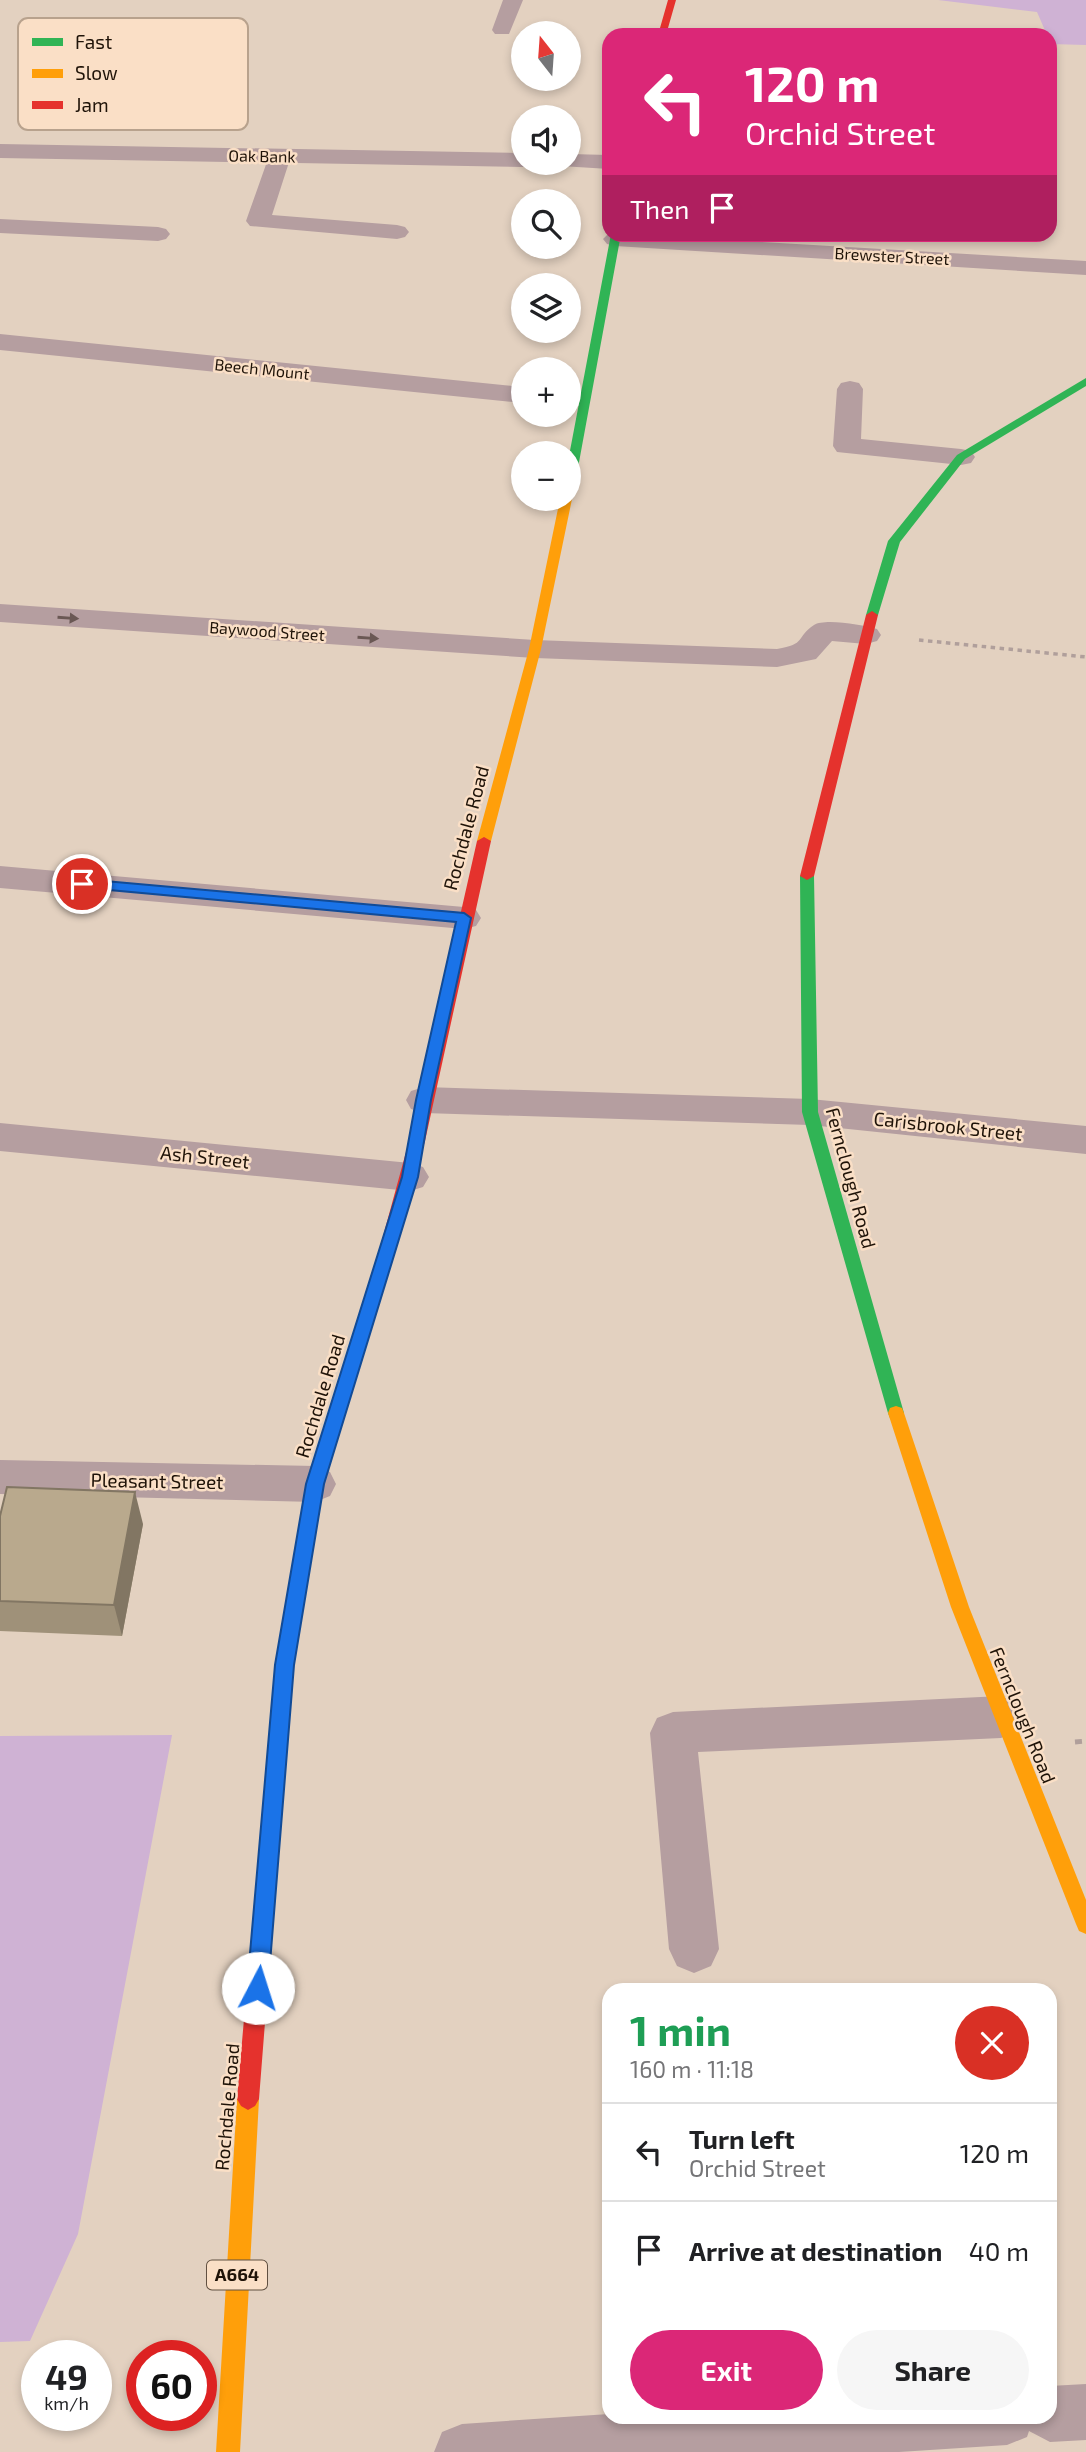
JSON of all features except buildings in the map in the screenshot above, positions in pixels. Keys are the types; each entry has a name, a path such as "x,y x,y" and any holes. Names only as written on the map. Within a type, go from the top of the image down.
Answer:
{"main road":[{"path":"664,28 672,0"},
{"path":"581,384 614,242"},
{"name":"Fernclough Road","path":"1086,381 961,457 894,541 866,635 807,873 810,1112 919,1492 971,1642 1086,1924"},
{"name":"Rochdale Road","path":"228,2452 244,2146 284,1665 315,1484 410,1177 464,918 535,649 564,511"}],"street":[{"path":"502,30 513,0"},
{"name":"Oak Bank","path":"0,151 511,160"},
{"path":"280,156 258,221 397,232"},
{"path":"581,161 602,162"},
{"path":"0,226 158,234"},
{"name":"Brewster Street","path":"690,242 1086,268"},
{"path":"972,242 973,261"},
{"name":"Beech Mount","path":"0,342 511,395"},
{"path":"850,389 847,446 961,457"},
{"name":"Baywood Street","path":"0,613 535,649 777,658 805,653 825,631 866,635"},
{"path":"0,877 464,918"},
{"name":"Carisbrook Street","path":"424,1100 810,1112 1086,1140"},
{"name":"Ash Street","path":"0,1137 410,1177"},
{"name":"Pleasant Street","path":"0,1477 315,1484"},
{"path":"694,1949 673,1733 1001,1717"},
{"path":"1057,2414 1086,2412"},
{"path":"462,2452 898,2424"}],"path":[{"path":"866,635 1086,657"}],"shaded area":[{"path":"938,0 1086,0 1086,45 1057,44 1057,28 1044,28 1037,12"},
{"path":"172,1735 78,2234 30,2340 0,2342 0,1736"}],"traffic: fast":[{"path":"577,441 614,242"},
{"path":"872,615 894,541 961,457 1086,381"},
{"path":"807,876 810,1112 896,1413"},
{"path":"289,1637 315,1484 390,1240"}],"traffic: slow":[{"path":"484,841 535,649 564,511"},
{"path":"896,1413 960,1607 1086,1924"},
{"path":"228,2452 248,2099"}],"traffic: jam":[{"path":"664,28 672,0"},
{"path":"807,876 872,615"},
{"path":"390,1240 429,1091 484,841"},
{"path":"248,2099 284,1665 289,1637"}],"route":[{"path":"82,884 464,918 410,1177 315,1484 284,1665 258,1988"}]}
